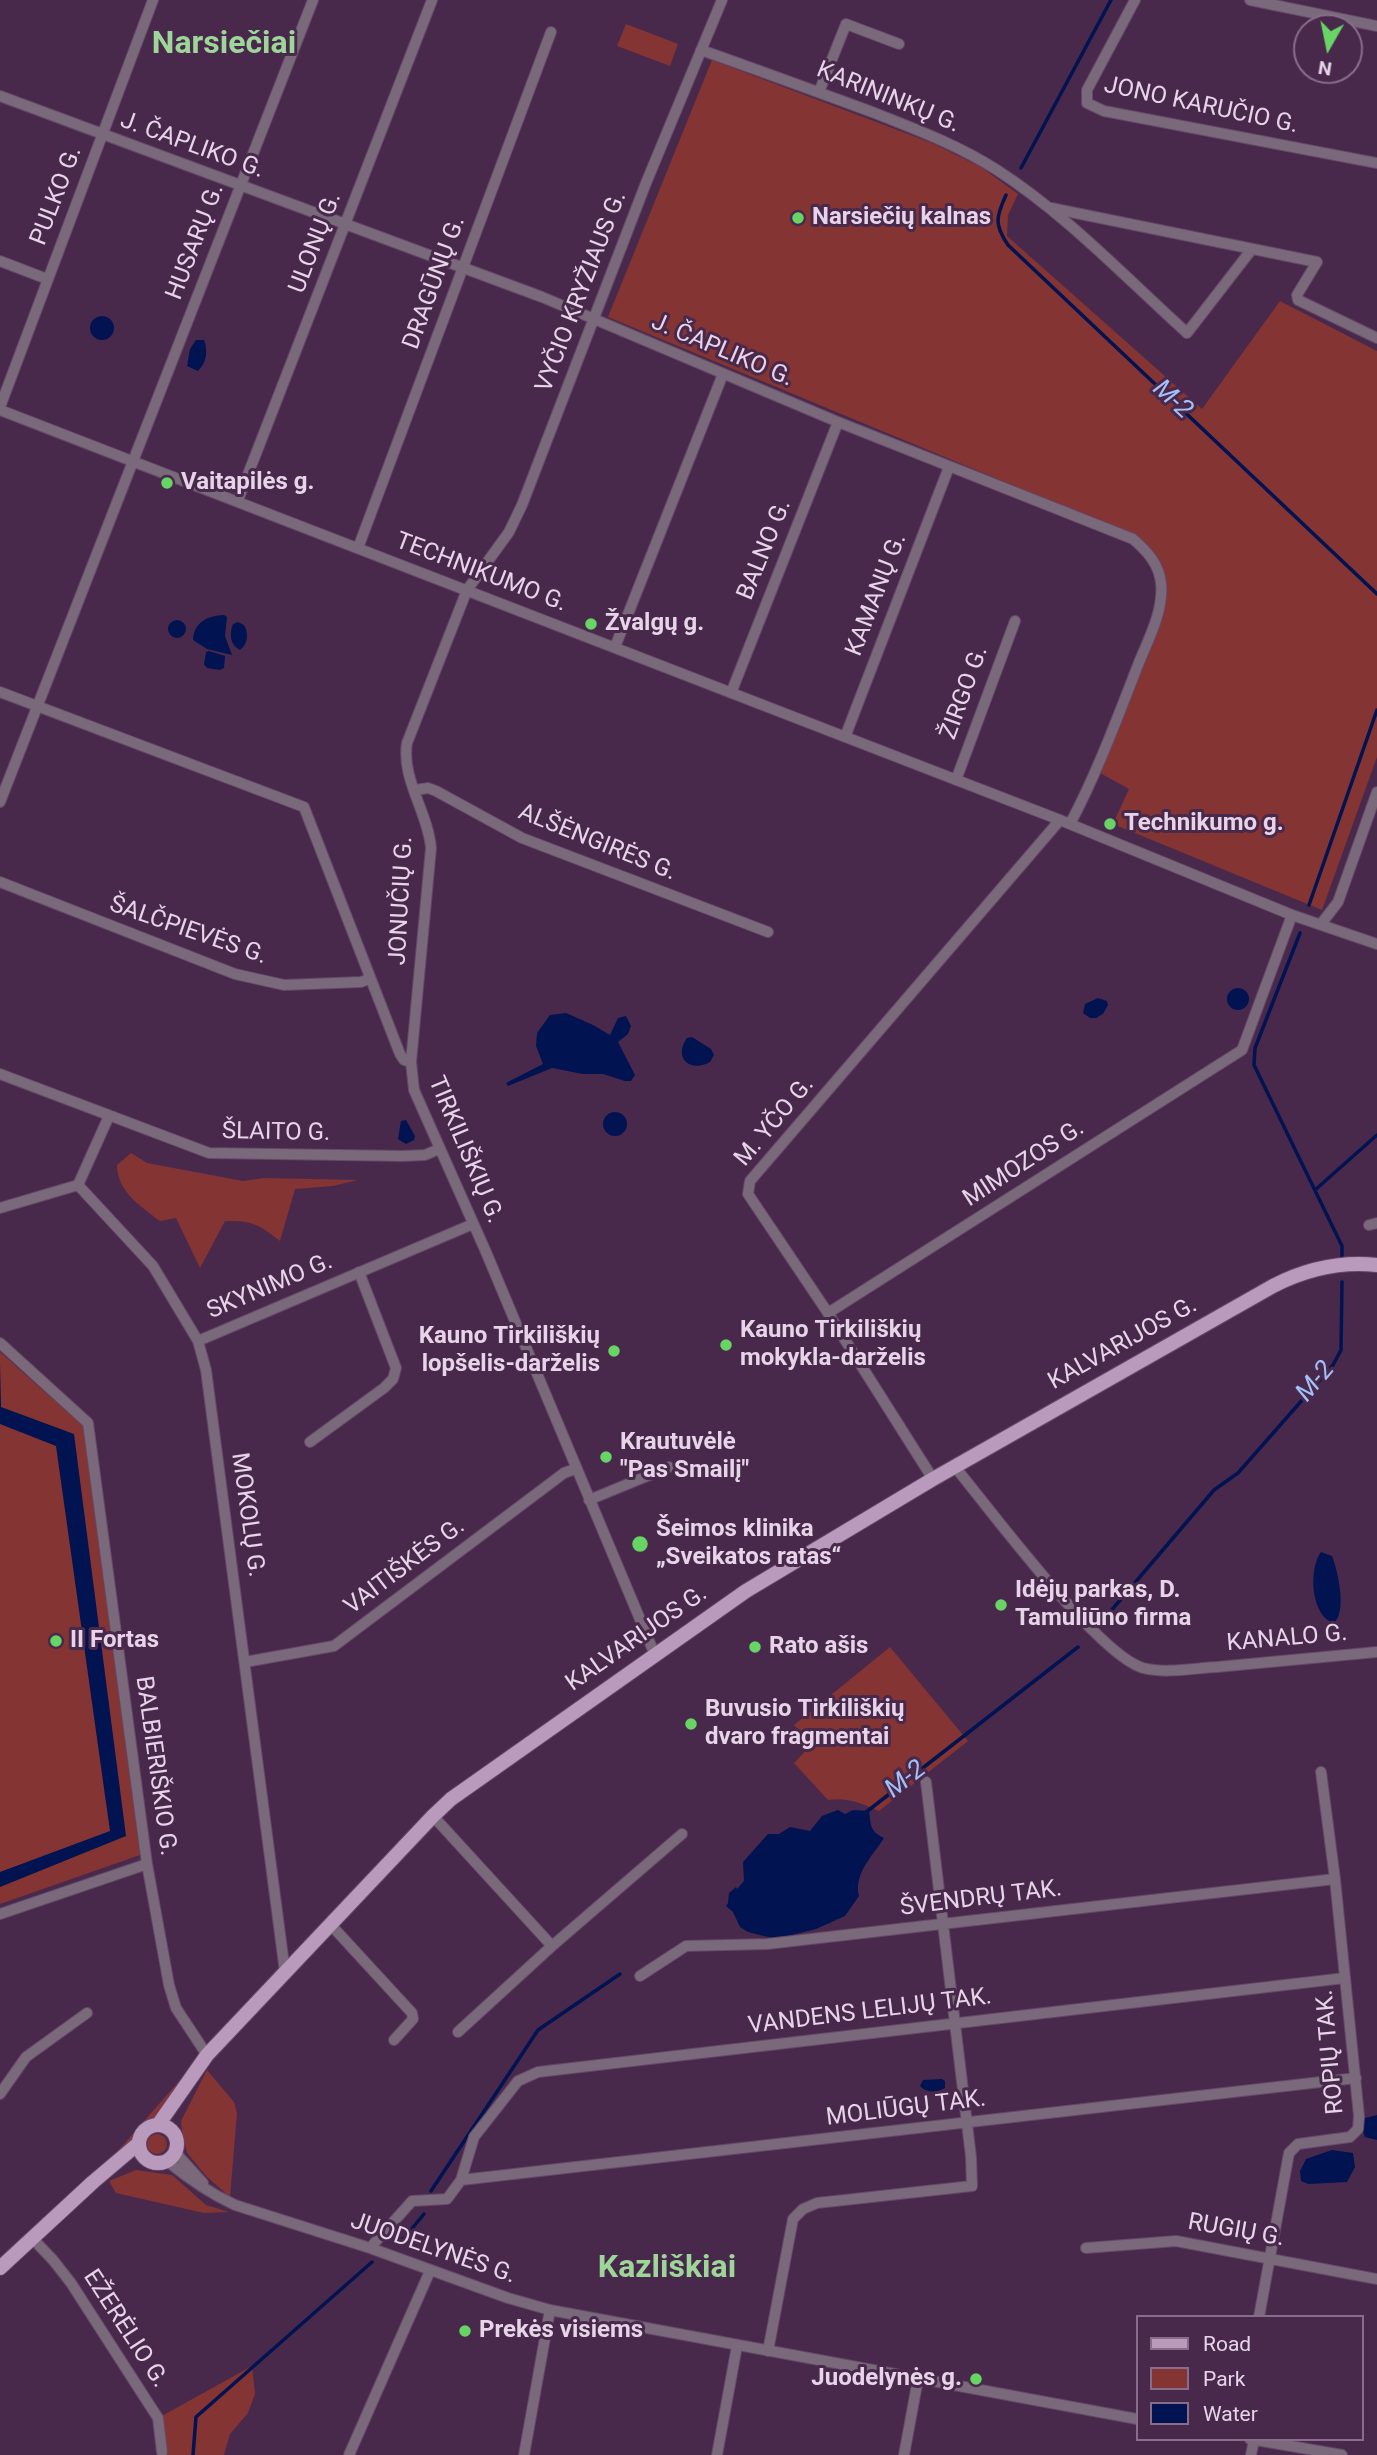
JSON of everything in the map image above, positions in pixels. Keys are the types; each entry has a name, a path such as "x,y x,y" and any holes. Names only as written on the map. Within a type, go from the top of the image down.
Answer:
{"main road":[{"name":"KALVARIJOS G.","path":"158,2125 207,2055 433,1816 451,1799 654,1655 746,1591 933,1479 1283,1281 1317,1268 1340,1264 1377,1265"},
{"name":"KALVARIJOS G.","path":"174,2134 175,2119 191,2076"},
{"path":"0,2267 139,2143 143,2133 152,2126 164,2127 174,2134 176,2140 171,2156 156,2163 146,2158 139,2143"},
{"path":"93,2182 132,2162 146,2158"}],"street":[{"name":"PULKO G.","path":"0,408 153,0"},
{"name":"HUSARŲ G.","path":"135,460 313,0"},
{"name":"ULONŲ G.","path":"238,500 432,0"},
{"name":"VYČIO KRYŽIAUS G.","path":"467,590 509,532 522,505 646,183 722,0"},
{"name":"JONO KARUČIO G.","path":"1135,0 1087,90 1087,103 1104,111 1377,163"},
{"path":"1250,0 1377,26"},
{"path":"819,92 846,24 899,44"},
{"name":"DRAGŪNŲ G.","path":"358,548 551,32"},
{"name":"KARININKŲ G.","path":"701,50 819,92 967,152 999,171 1048,208 1187,333 1252,249"},
{"name":"J. ČAPLIKO G.","path":"0,96 463,267 595,319 948,467 1133,539 1145,549 1158,570 1161,582 1160,607 1115,724 1065,822"},
{"path":"1048,208 1317,262 1297,295 1298,300 1377,338"},
{"path":"0,261 47,279"},
{"path":"615,647 723,374"},
{"name":"TECHNIKUMO G.","path":"0,408 1065,822 1292,915 1377,944"},
{"name":"BALNO G.","path":"731,693 838,422"},
{"path":"0,802 135,460"},
{"name":"KAMANŲ G.","path":"845,737 948,467"},
{"name":"JONUČIŲ G.","path":"411,1062 431,848 429,833 405,763 407,743 467,590"},
{"name":"ŽIRGO G.","path":"956,780 1015,621"},
{"name":"TIRKILIŠKIŲ G.","path":"0,692 304,807 400,1054 404,1060 411,1062 414,1090 654,1655"},
{"name":"ALŠĖNGIRĖS G.","path":"415,790 428,788 436,791 522,838 768,932"},
{"path":"1321,924 1338,902 1377,792"},
{"name":"M. YČO G.","path":"933,1479 828,1313 748,1194 750,1181 1065,822"},
{"name":"ŠALČPIEVĖS G.","path":"0,882 235,974 284,985 361,982 369,979"},
{"name":"MIMOZOS G.","path":"828,1313 1242,1049 1292,915"},
{"name":"ŠLAITO G.","path":"0,1074 209,1153 403,1156 425,1155 439,1149"},
{"path":"0,1208 78,1185 108,1116"},
{"name":"MOKOLŲ G.","path":"78,1185 153,1266 198,1341 206,1370 285,1972"},
{"name":"SKYNIMO G.","path":"198,1341 473,1224"},
{"name":"SKYNIMO G.","path":"310,1442 393,1379 396,1368 359,1272"},
{"name":"BALBIERIŠKIO G.","path":"0,1343 88,1423 147,1864 172,1997 176,2008 207,2055"},
{"name":"KANALO G.","path":"955,1466 1062,1597 1115,1652 1133,1664 1146,1669 1180,1670 1377,1652"},
{"path":"589,1500 669,1467"},
{"name":"VAITIŠKĖS G.","path":"245,1662 334,1646 564,1473 575,1469"},
{"name":"ROPIŲ TAK.","path":"1259,2315 1289,2153 1298,2144 1350,2137 1358,2129 1356,2078 1321,1772"},
{"path":"768,2351 793,2219 803,2209 817,2203 972,2186 967,2123 926,1782"},
{"path":"433,1816 552,1946"},
{"path":"458,2032 552,1946 682,1834"},
{"path":"0,1914 147,1864"},
{"name":"ŠVENDRŲ TAK.","path":"640,1976 685,1946 767,1944 1335,1879"},
{"path":"331,1925 412,2013 412,2018 394,2040"},
{"name":"VANDENS LELIJŲ TAK.","path":"461,2180 474,2137 518,2081 538,2072 1345,1978"},
{"path":"0,2094 26,2057 87,2013"},
{"name":"MOLIŪGŲ TAK.","path":"461,2180 1356,2078"},
{"name":"JUODELYNĖS G.","path":"171,2156 193,2183 214,2196 550,2310 1136,2419"},
{"path":"370,2248 412,2201 447,2199 461,2180"},
{"name":"EŽERĖLIO G.","path":"32,2238 71,2283 152,2408 158,2418 162,2452"},
{"name":"RUGIŲ G.","path":"1086,2248 1176,2241 1377,2279"},
{"path":"349,2455 430,2271"},
{"path":"524,2455 550,2310"},
{"path":"717,2455 737,2346"},
{"path":"904,2455 918,2379"},
{"path":"1258,2441 1342,2455"}],"green space":[{"path":"626,24 678,44 670,66 617,46"},
{"path":"712,60 932,143 981,167 1018,194 1008,215 1007,236 1202,409 1280,301 1377,351 1377,757 1322,910 1113,824 1129,789 1100,773 1164,611 1166,598 1161,571 1137,537 608,317"},
{"path":"131,1153 147,1163 243,1181 264,1178 358,1180 333,1186 295,1189 280,1241 255,1225 242,1221 225,1221 200,1268 176,1218 160,1221 125,1190 117,1165"},
{"name":"II Fortas","path":"0,1352 83,1426 140,1855 0,1904"},
{"path":"890,1647 968,1741 879,1811 854,1801 828,1800 794,1763 812,1744 794,1725"},
{"path":"207,2070 234,2102 237,2113 230,2197 207,2177 187,2153 182,2131 181,2121"},
{"path":"187,2072 166,2107 154,2121 138,2129 133,2140 110,2160"},
{"path":"157,2134 164,2137 167,2144 164,2151 157,2154 150,2151 147,2144 150,2137"},
{"path":"136,2170 172,2175 206,2205 229,2212 204,2213 116,2193 109,2181"},
{"path":"252,2366 255,2394 248,2413 230,2434 224,2455 167,2455 160,2417"}],"water":[{"path":"102,316 111,319 114,328 111,337 102,340 93,337 90,328 93,319"},
{"path":"196,340 204,340 206,348 205,360 198,371 187,366 190,349"},
{"path":"224,615 227,617 225,636 232,655 207,649 193,640 202,621"},
{"path":"177,620 183,623 186,629 183,635 177,638 171,635 168,629 171,623"},
{"path":"238,622 244,625 247,635 245,645 240,650 232,642 231,635 233,624"},
{"path":"206,652 225,656 224,668 207,668 204,664"},
{"path":"1238,988 1246,991 1249,999 1246,1007 1238,1010 1230,1007 1227,999 1230,991"},
{"path":"1098,998 1107,1001 1108,1005 1103,1014 1090,1018 1083,1013 1085,1004"},
{"path":"566,1013 610,1035 618,1018 626,1016 631,1026 628,1034 618,1042 635,1075 631,1081 603,1074 583,1074 552,1068 508,1086 506,1083 543,1064 536,1046 537,1033 550,1015"},
{"path":"692,1037 711,1049 714,1055 710,1062 696,1066 686,1062 682,1052 683,1045 687,1038"},
{"path":"615,1112 624,1115 627,1124 624,1133 615,1136 606,1133 603,1124 606,1115"},
{"path":"406,1120 415,1136 414,1140 406,1144 398,1139 401,1121"},
{"path":"0,1364 1,1407 74,1434 126,1836 0,1887 0,1872 110,1831 56,1446 0,1424"},
{"path":"1321,1552 1332,1556 1339,1581 1340,1610 1334,1623 1320,1612 1314,1592 1314,1569"},
{"path":"838,1810 845,1814 853,1810 869,1811 873,1830 884,1838 862,1872 859,1896 845,1916 816,1929 776,1939 748,1932 740,1927 733,1912 726,1906 729,1893 744,1881 743,1862 768,1834 779,1834 790,1827 810,1831 822,1816"},
{"path":"923,2080 945,2081 945,2088 939,2091 928,2091 920,2086"},
{"path":"1377,2115 1377,2140 1365,2137 1362,2129 1365,2118"},
{"path":"1332,2150 1353,2153 1355,2167 1347,2182 1308,2184 1301,2181 1300,2171 1306,2159"}],"waterway":[{"name":"M-2","path":"1021,168 1111,0"},
{"name":"M-2","path":"1006,195 998,220 1000,231 1008,245 1377,594"},
{"name":"M-2","path":"1309,905 1377,710"},
{"name":"M-2","path":"1300,933 1255,1048 1254,1065 1342,1246 1342,1256"},
{"path":"1315,1190 1377,1135"},
{"name":"M-2","path":"1104,1619 1214,1490 1238,1473 1333,1365 1341,1350 1342,1282"},
{"name":"M-2","path":"865,1813 1078,1647"},
{"path":"431,2191 538,2030 620,1974"},
{"path":"400,2243 424,2214"},
{"path":"193,2455 196,2417 372,2262"}],"place":[{"name":"Narsiečių kalnas","path":"798,218"},
{"name":"Vaitapilės g.","path":"167,483"},
{"name":"Žvalgų g.","path":"591,624"},
{"name":"Technikumo g.","path":"1110,824"},
{"name":"Kauno Tirkiliškių mokykla-darželis","path":"726,1345"},
{"name":"Kauno Tirkiliškių lopšelis-darželis","path":"614,1351"},
{"name":"Krautuvėlė \"Pas Smailį\"","path":"606,1457"},
{"name":"Šeimos klinika „Sveikatos ratas“","path":"640,1544"},
{"name":"Idėjų parkas, D. Tamuliūno firma","path":"1001,1605"},
{"name":"II Fortas","path":"56,1641"},
{"name":"Rato ašis","path":"755,1647"},
{"name":"Buvusio Tirkiliškių dvaro fragmentai","path":"691,1724"},
{"name":"Prekės visiems","path":"465,2331"},
{"name":"Juodelynės g.","path":"976,2379"}],"district":[{"name":"Narsiečiai","path":"224,45"},
{"name":"Kazliškiai","path":"667,2269"}]}
